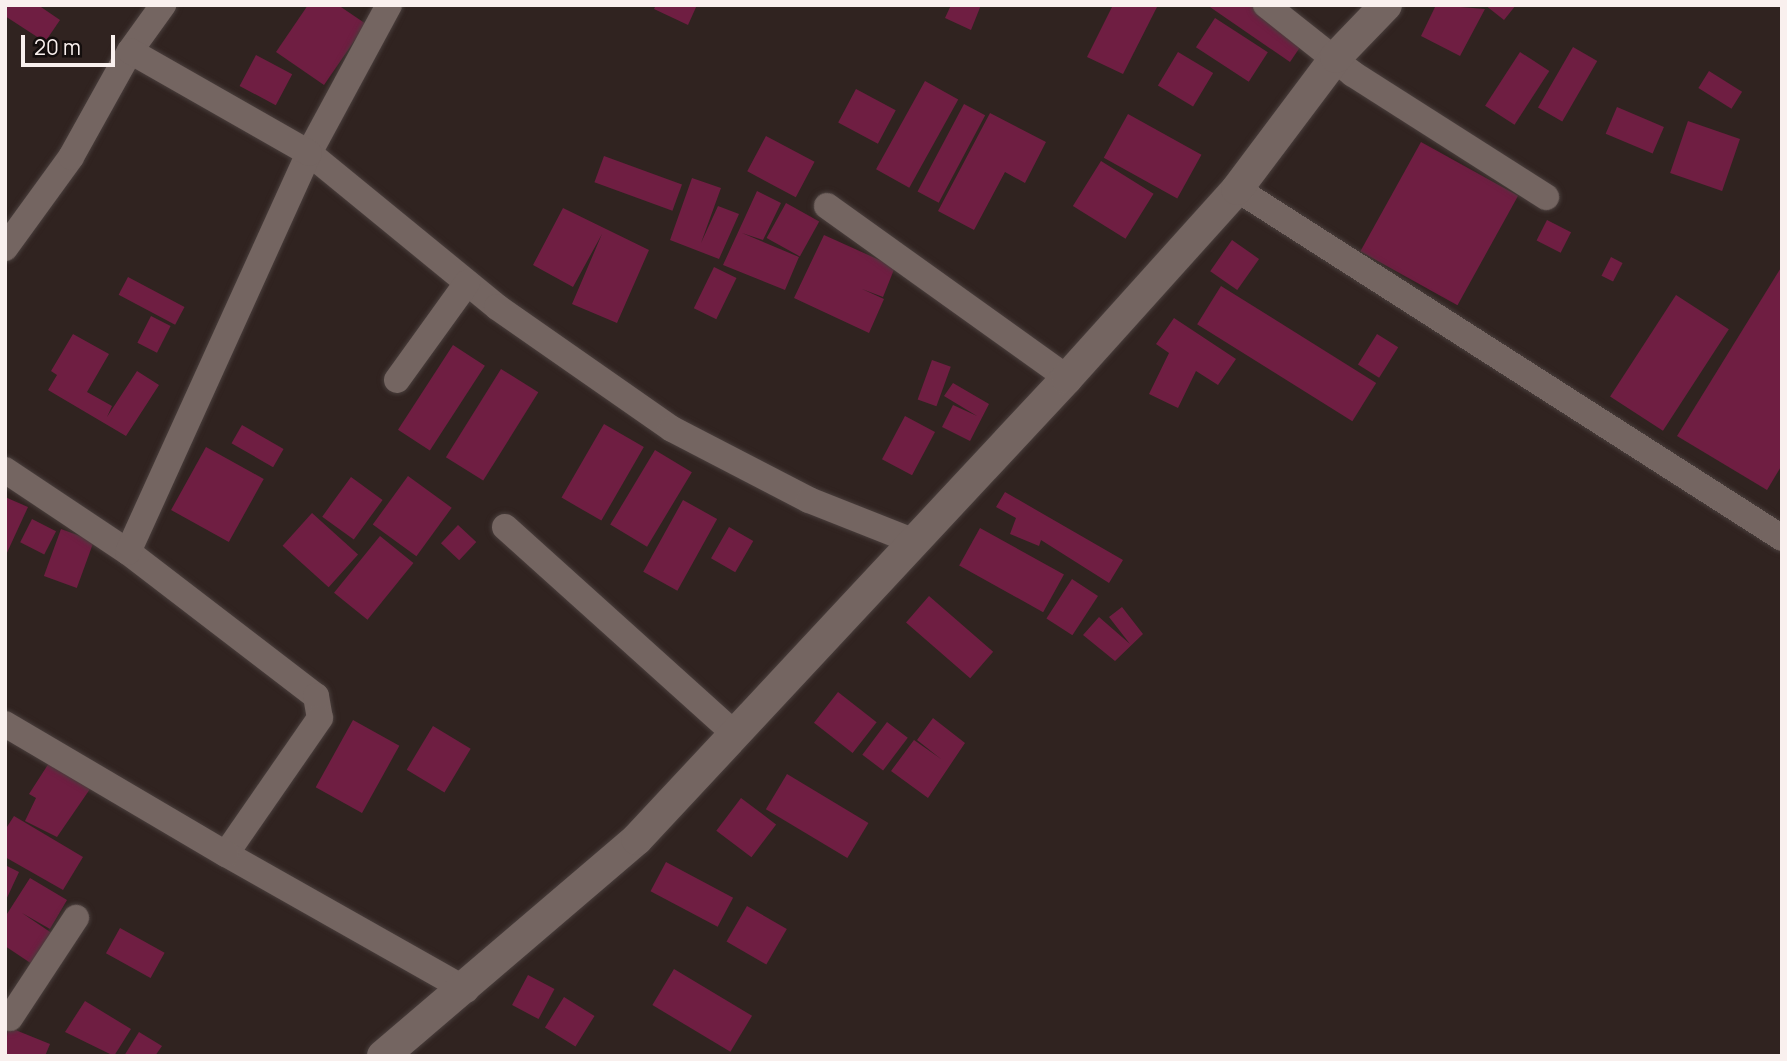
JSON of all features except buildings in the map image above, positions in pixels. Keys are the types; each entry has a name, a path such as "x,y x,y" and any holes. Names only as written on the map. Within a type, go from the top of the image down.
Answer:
{"street":[{"path":"5,248 71,157 130,51 163,5"},
{"path":"128,552 309,153 389,5"},
{"path":"1266,5 1450,140 1546,197"},
{"path":"383,1056 466,990 637,839 1067,378 1237,189 1336,57 1386,5"},
{"path":"130,51 309,153 467,283 672,429 808,500 915,542"},
{"path":"1237,189 1782,538"},
{"path":"827,206 1067,378"},
{"path":"397,380 467,283"},
{"path":"5,470 128,552 304,682 321,705 320,718 226,854"},
{"path":"505,527 734,733"},
{"path":"5,724 226,854 466,990"},
{"path":"10,1018 16,985 76,918"}]}
